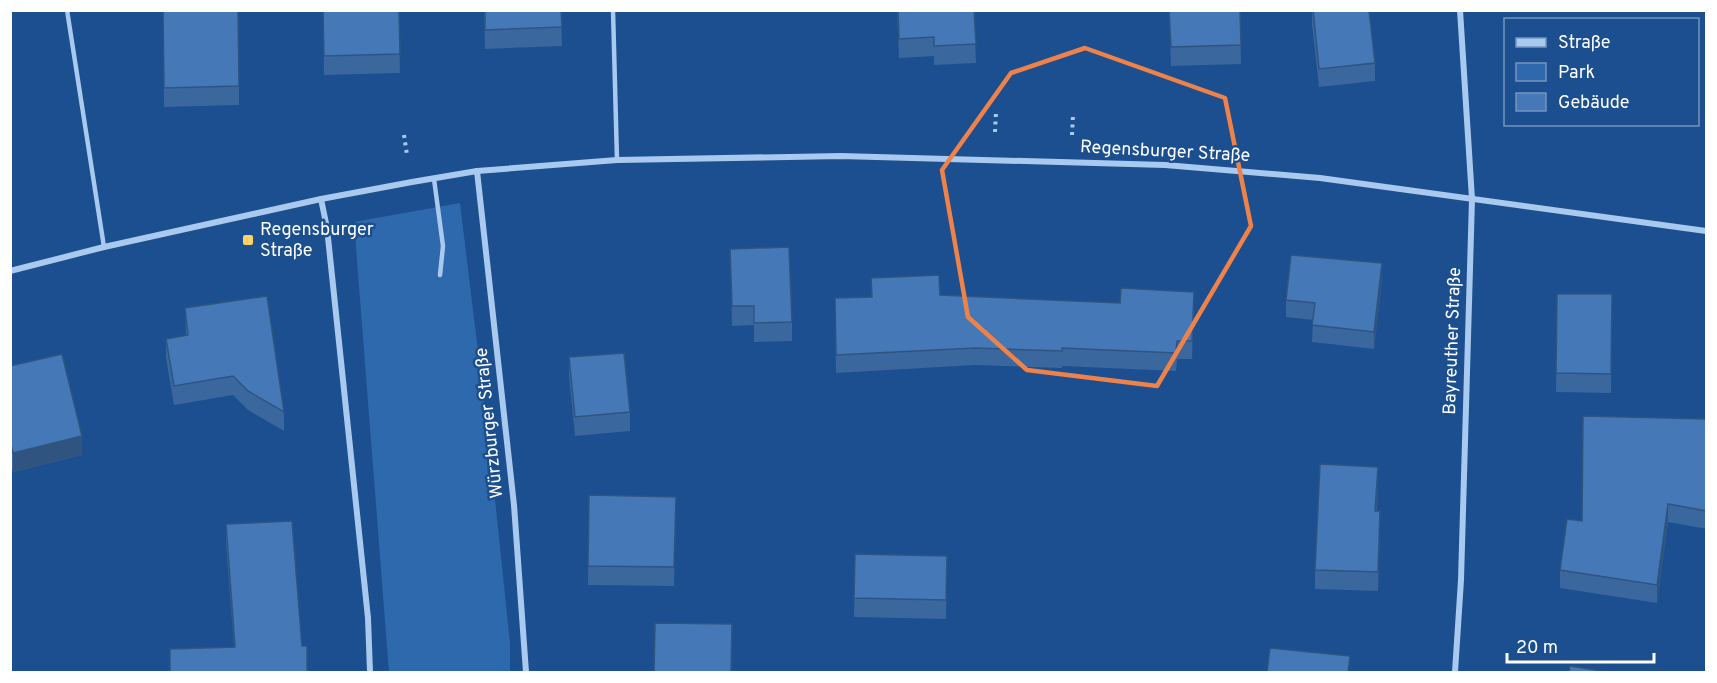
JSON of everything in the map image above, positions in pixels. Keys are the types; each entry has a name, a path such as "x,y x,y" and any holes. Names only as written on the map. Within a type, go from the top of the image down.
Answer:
{"street":[{"name":"Bayreuther Straße","path":"1455,672 1461,580 1472,199 1460,10"},
{"name":"Regensburger Straße","path":"10,271 104,247 321,199 477,171 617,160 841,156 1129,163 1217,168 1320,178 1707,231"},
{"name":"Würzburger Straße","path":"477,171 514,505 526,672"},
{"path":"321,199 327,228 368,618 370,672"}],"lane":[{"path":"67,10 104,247"},
{"path":"613,10 617,160"},
{"path":"434,179 443,246 440,275"}],"highlighted area":[{"path":"1085,48 1225,98 1251,226 1157,386 1027,370 968,317 942,170 1011,73"}],"green space":[{"path":"460,203 489,442 510,643 510,672 389,672 354,222"}],"building":[{"path":"163,10 238,10 239,86 164,88"},
{"path":"323,10 399,10 400,54 324,56"},
{"path":"485,10 561,10 562,27 485,30"},
{"path":"898,10 974,10 976,44 934,46 934,37 899,39"},
{"path":"1169,10 1240,10 1241,45 1171,47"},
{"path":"1313,10 1369,10 1375,63 1319,69"},
{"path":"789,247 792,322 754,323 754,306 732,306 730,249"},
{"path":"1291,255 1382,263 1374,332 1312,325 1315,303 1286,300"},
{"path":"939,275 940,295 1120,303 1121,288 1194,292 1192,341 1177,341 1176,353 1062,348 1062,351 975,348 836,355 835,298 872,297 871,278"},
{"path":"1557,294 1612,294 1611,374 1556,373"},
{"path":"267,296 284,412 248,391 233,376 174,386 166,339 188,335 185,308"},
{"path":"624,353 630,412 575,417 569,357"},
{"path":"62,354 82,436 13,453 10,440 10,366"},
{"path":"1583,416 1707,419 1707,511 1668,504 1657,585 1560,570 1567,519 1582,521"},
{"path":"1320,464 1378,467 1375,511 1380,511 1378,572 1315,570"},
{"path":"589,495 676,497 674,567 588,566"},
{"path":"292,521 302,646 307,646 307,672 170,672 170,649 235,647 226,524"},
{"path":"855,554 947,556 946,600 854,598"},
{"path":"655,623 732,624 731,672 654,672"},
{"path":"1270,648 1350,656 1348,672 1267,672"},
{"path":"1570,666 1608,672 1569,672"}],"place":[{"name":"Regensburger Straße","path":"248,240"}]}
